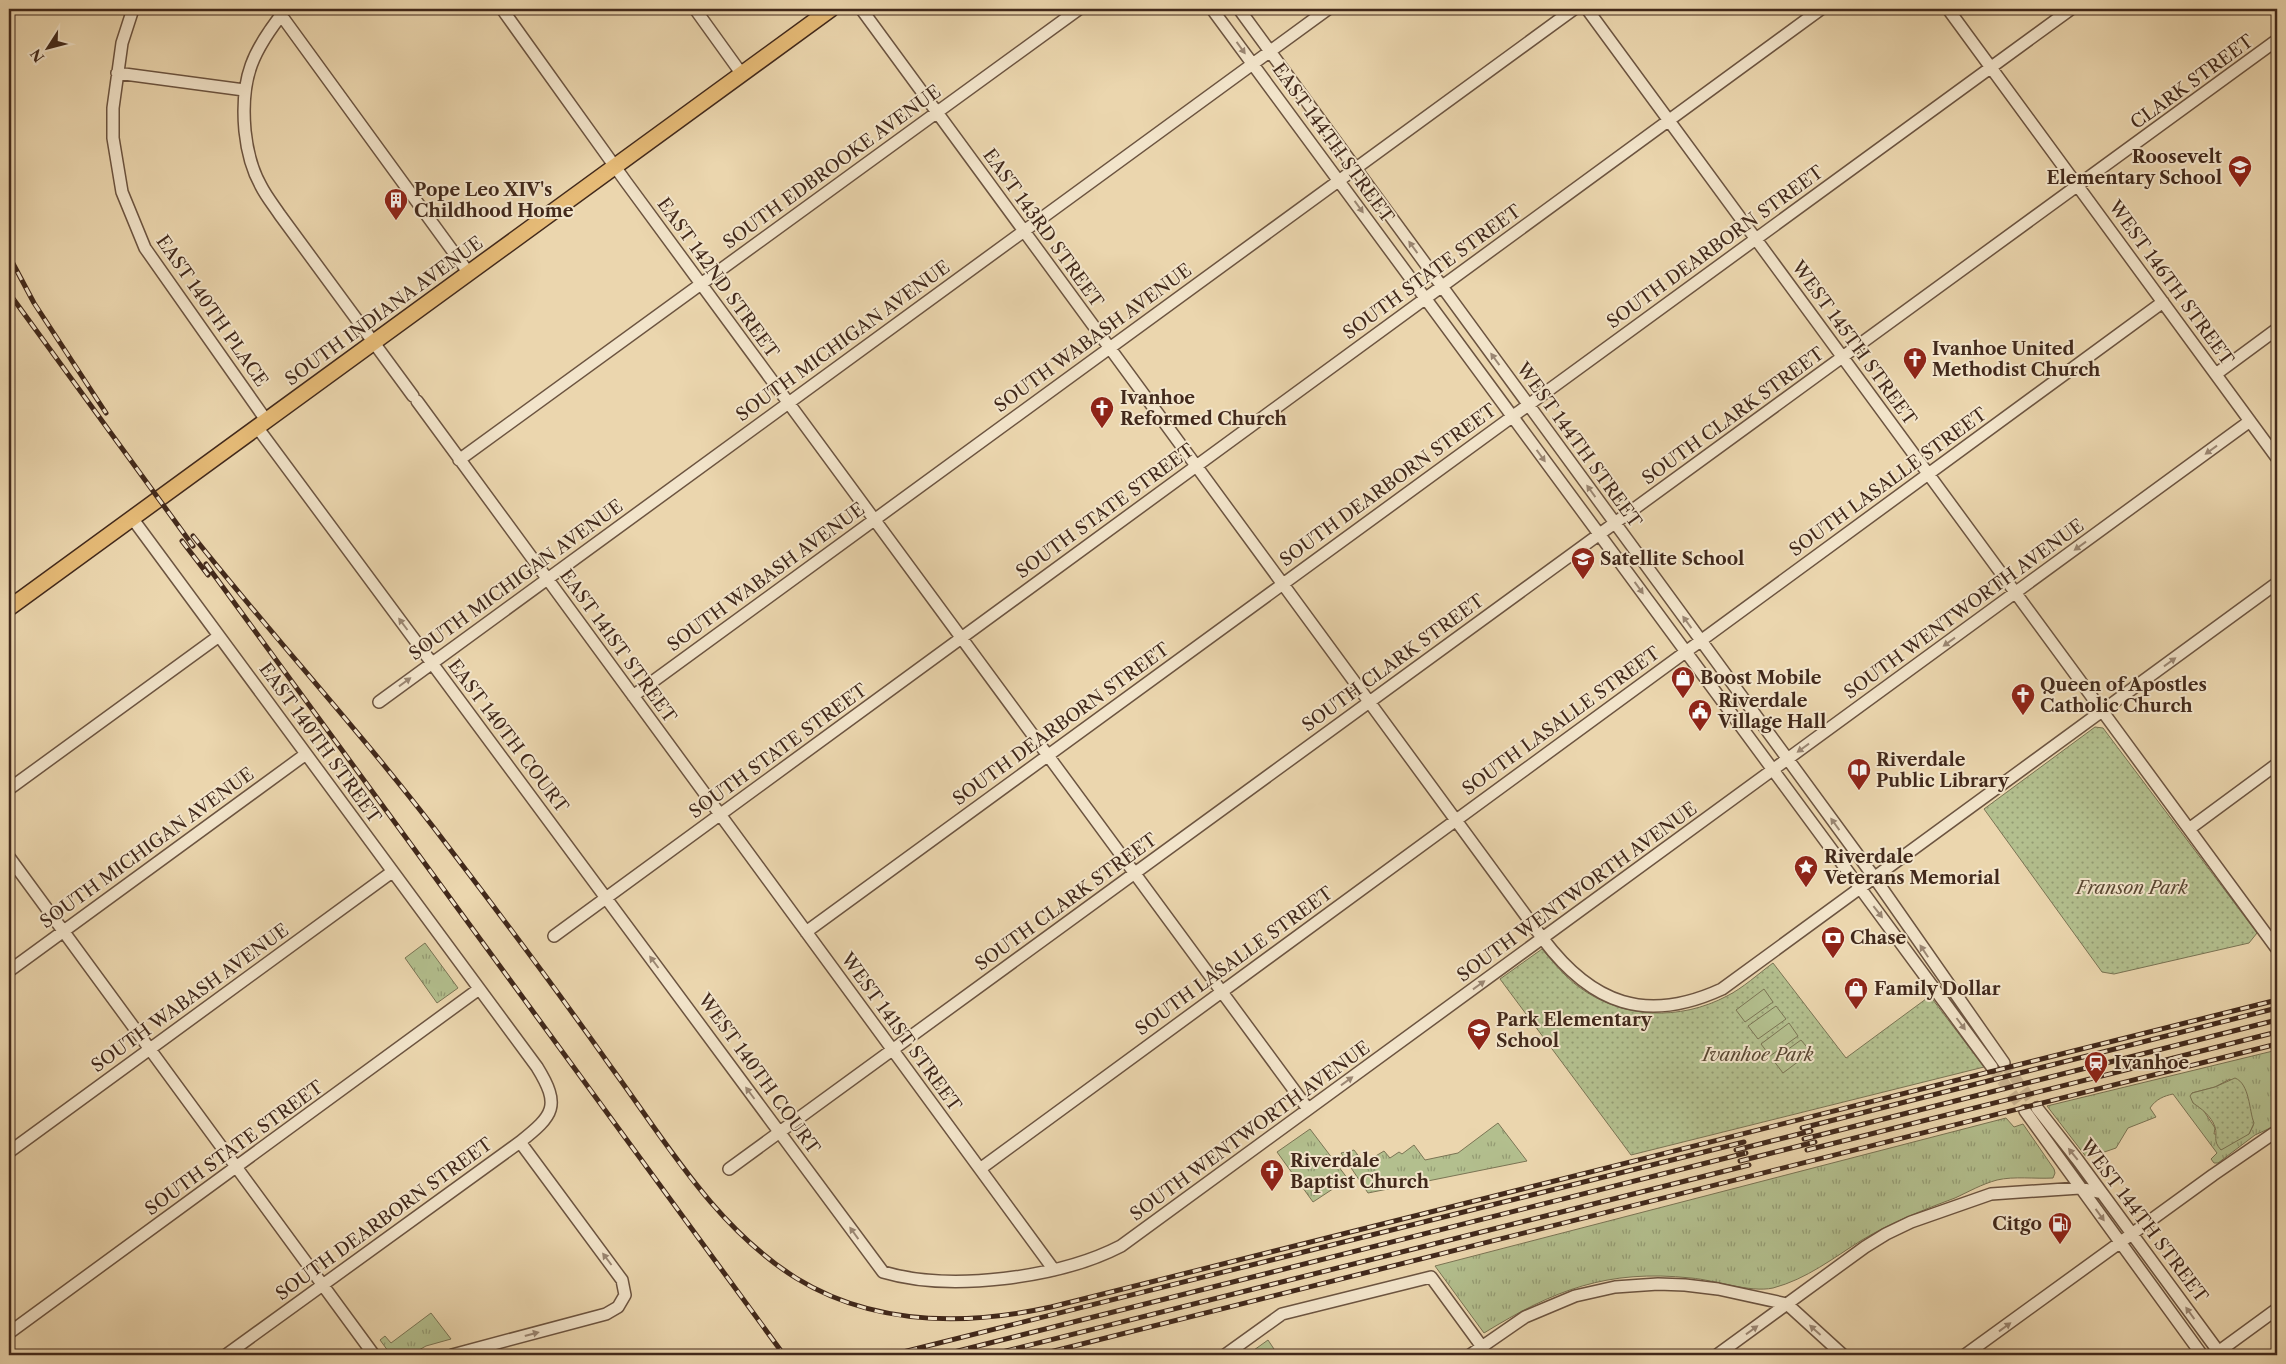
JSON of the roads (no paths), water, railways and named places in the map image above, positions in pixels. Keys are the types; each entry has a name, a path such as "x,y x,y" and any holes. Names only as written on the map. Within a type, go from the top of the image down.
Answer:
{"main road":[{"name":"SOUTH INDIANA AVENUE","path":"9,608 614,165 831,9"}],"street":[{"name":"EAST 140TH PLACE","path":"133,9 122,43 113,108 113,138 122,192 145,248 262,424"},
{"name":"EAST 142ND STREET","path":"502,9 788,403 1308,1109"},
{"path":"695,9 741,73"},
{"name":"SOUTH EDBROOKE AVENUE","path":"459,460 1079,9"},
{"name":"EAST 144TH STREET","path":"1212,9 1426,298"},
{"name":"EAST 144TH STREET","path":"1239,9 1442,287"},
{"name":"SOUTH MICHIGAN AVENUE","path":"378,702 1328,9"},
{"name":"SOUTH WABASH AVENUE","path":"633,696 1574,9"},
{"name":"WEST 145TH STREET","path":"1587,9 2277,950"},
{"name":"SOUTH STATE STREET","path":"554,936 1821,9"},
{"name":"WEST 146TH STREET","path":"1948,9 2277,458"},
{"name":"SOUTH DEARBORN STREET","path":"806,932 2071,9"},
{"name":"EAST 143RD STREET","path":"862,10 1543,939 1577,977 1594,988 1635,1005 1656,1008 1676,1005 1694,1001 1722,989 2277,583"},
{"path":"117,72 244,90 261,43 284,12 468,272"},
{"name":"CLARK STREET","path":"2078,187 2277,40"},
{"name":"EAST 141ST STREET","path":"244,90 246,141 253,167 261,186 280,215 720,815"},
{"name":"SOUTH CLARK STREET","path":"729,1169 2078,187"},
{"name":"WEST 144TH STREET","path":"1426,298 1859,888 1932,985 1998,1065 1944,979 1874,877 1442,287"},
{"name":"SOUTH LASALLE STREET","path":"980,1168 2163,302"},
{"path":"2216,374 2277,329"},
{"name":"SOUTH WENTWORTH AVENUE","path":"882,1272 919,1279 968,1280 1027,1276 1054,1270 1105,1254 1122,1246 2250,421"},
{"name":"EAST 140TH COURT","path":"262,424 301,486 606,898"},
{"name":"EAST 140TH STREET","path":"132,518 537,1067 546,1080 552,1103"},
{"path":"9,789 219,636"},
{"name":"SOUTH MICHIGAN AVENUE","path":"9,970 306,754"},
{"path":"2189,829 2277,764"},
{"name":"WEST 141ST STREET","path":"720,815 1054,1270"},
{"path":"9,857 374,1355"},
{"name":"SOUTH WABASH AVENUE","path":"9,1152 392,872"},
{"name":"WEST 140TH COURT","path":"606,898 882,1272"},
{"path":"1932,985 1944,979"},
{"name":"SOUTH STATE STREET","path":"9,1333 479,989"},
{"name":"SOUTH DEARBORN STREET","path":"226,1355 520,1142 548,1116 552,1103"},
{"name":"WEST 144TH STREET","path":"2037,1108 2102,1193 2218,1354"},
{"name":"WEST 144TH STREET","path":"2025,1112 2202,1355"},
{"path":"1965,1355 2213,1174 2271,1133 2277,1131"},
{"path":"452,1355 606,1314 618,1307 626,1290 622,1280 520,1142"},
{"path":"1717,1355 1865,1247 1911,1222 1991,1194 2080,1188 2102,1193"},
{"path":"1224,1355 1282,1314 1431,1277 1485,1351"},
{"path":"1470,1355 1485,1351 1525,1317 1574,1296 1616,1287 1686,1284 1787,1304 1843,1355"},
{"path":"2218,1354 2277,1309"}],"tunnel":[{"path":"2004,1063 2037,1108"},
{"path":"1992,1067 2025,1111"}],"railway":[{"path":"9,256 34,303 106,413"},
{"path":"9,293 193,546"},
{"path":"193,536 419,809 552,984 672,1153 716,1209 767,1257 796,1278 826,1294 888,1313 920,1318 953,1319 1018,1313 1051,1307 2277,1000"},
{"path":"182,541 208,575"},
{"path":"206,564 784,1355"},
{"path":"1802,1128 2277,1008"},
{"path":"1804,1139 2277,1020"},
{"path":"1807,1150 2277,1032"},
{"path":"1038,1355 2277,1044"},
{"path":"1736,1150 1811,1131"},
{"path":"891,1355 1744,1142"},
{"path":"1740,1161 1815,1142"},
{"path":"942,1355 1746,1153"},
{"path":"990,1355 1749,1165"}],"place":[{"name":"Roosevelt Elementary School","path":"2240,188"},
{"name":"Pope Leo XIV's Childhood Home","path":"396,221"},
{"name":"Ivanhoe United Methodist Church","path":"1915,380"},
{"name":"Ivanhoe Reformed Church","path":"1102,429"},
{"name":"Satellite School","path":"1583,580"},
{"name":"Boost Mobile","path":"1683,699"},
{"name":"Queen of Apostles Catholic Church","path":"2023,716"},
{"name":"Riverdale Village Hall","path":"1700,732"},
{"name":"Riverdale Public Library","path":"1859,791"},
{"name":"Riverdale Veterans Memorial","path":"1806,888"},
{"name":"Chase","path":"1833,959"},
{"name":"Family Dollar","path":"1856,1010"},
{"name":"Park Elementary School","path":"1479,1051"},
{"name":"Ivanhoe","path":"2096,1084"},
{"name":"Riverdale Baptist Church","path":"1272,1192"},
{"name":"Citgo","path":"2060,1245"}],"park label":[{"name":"Franson Park","path":"2132,888"},
{"name":"Ivanhoe Park","path":"1758,1055"}]}
